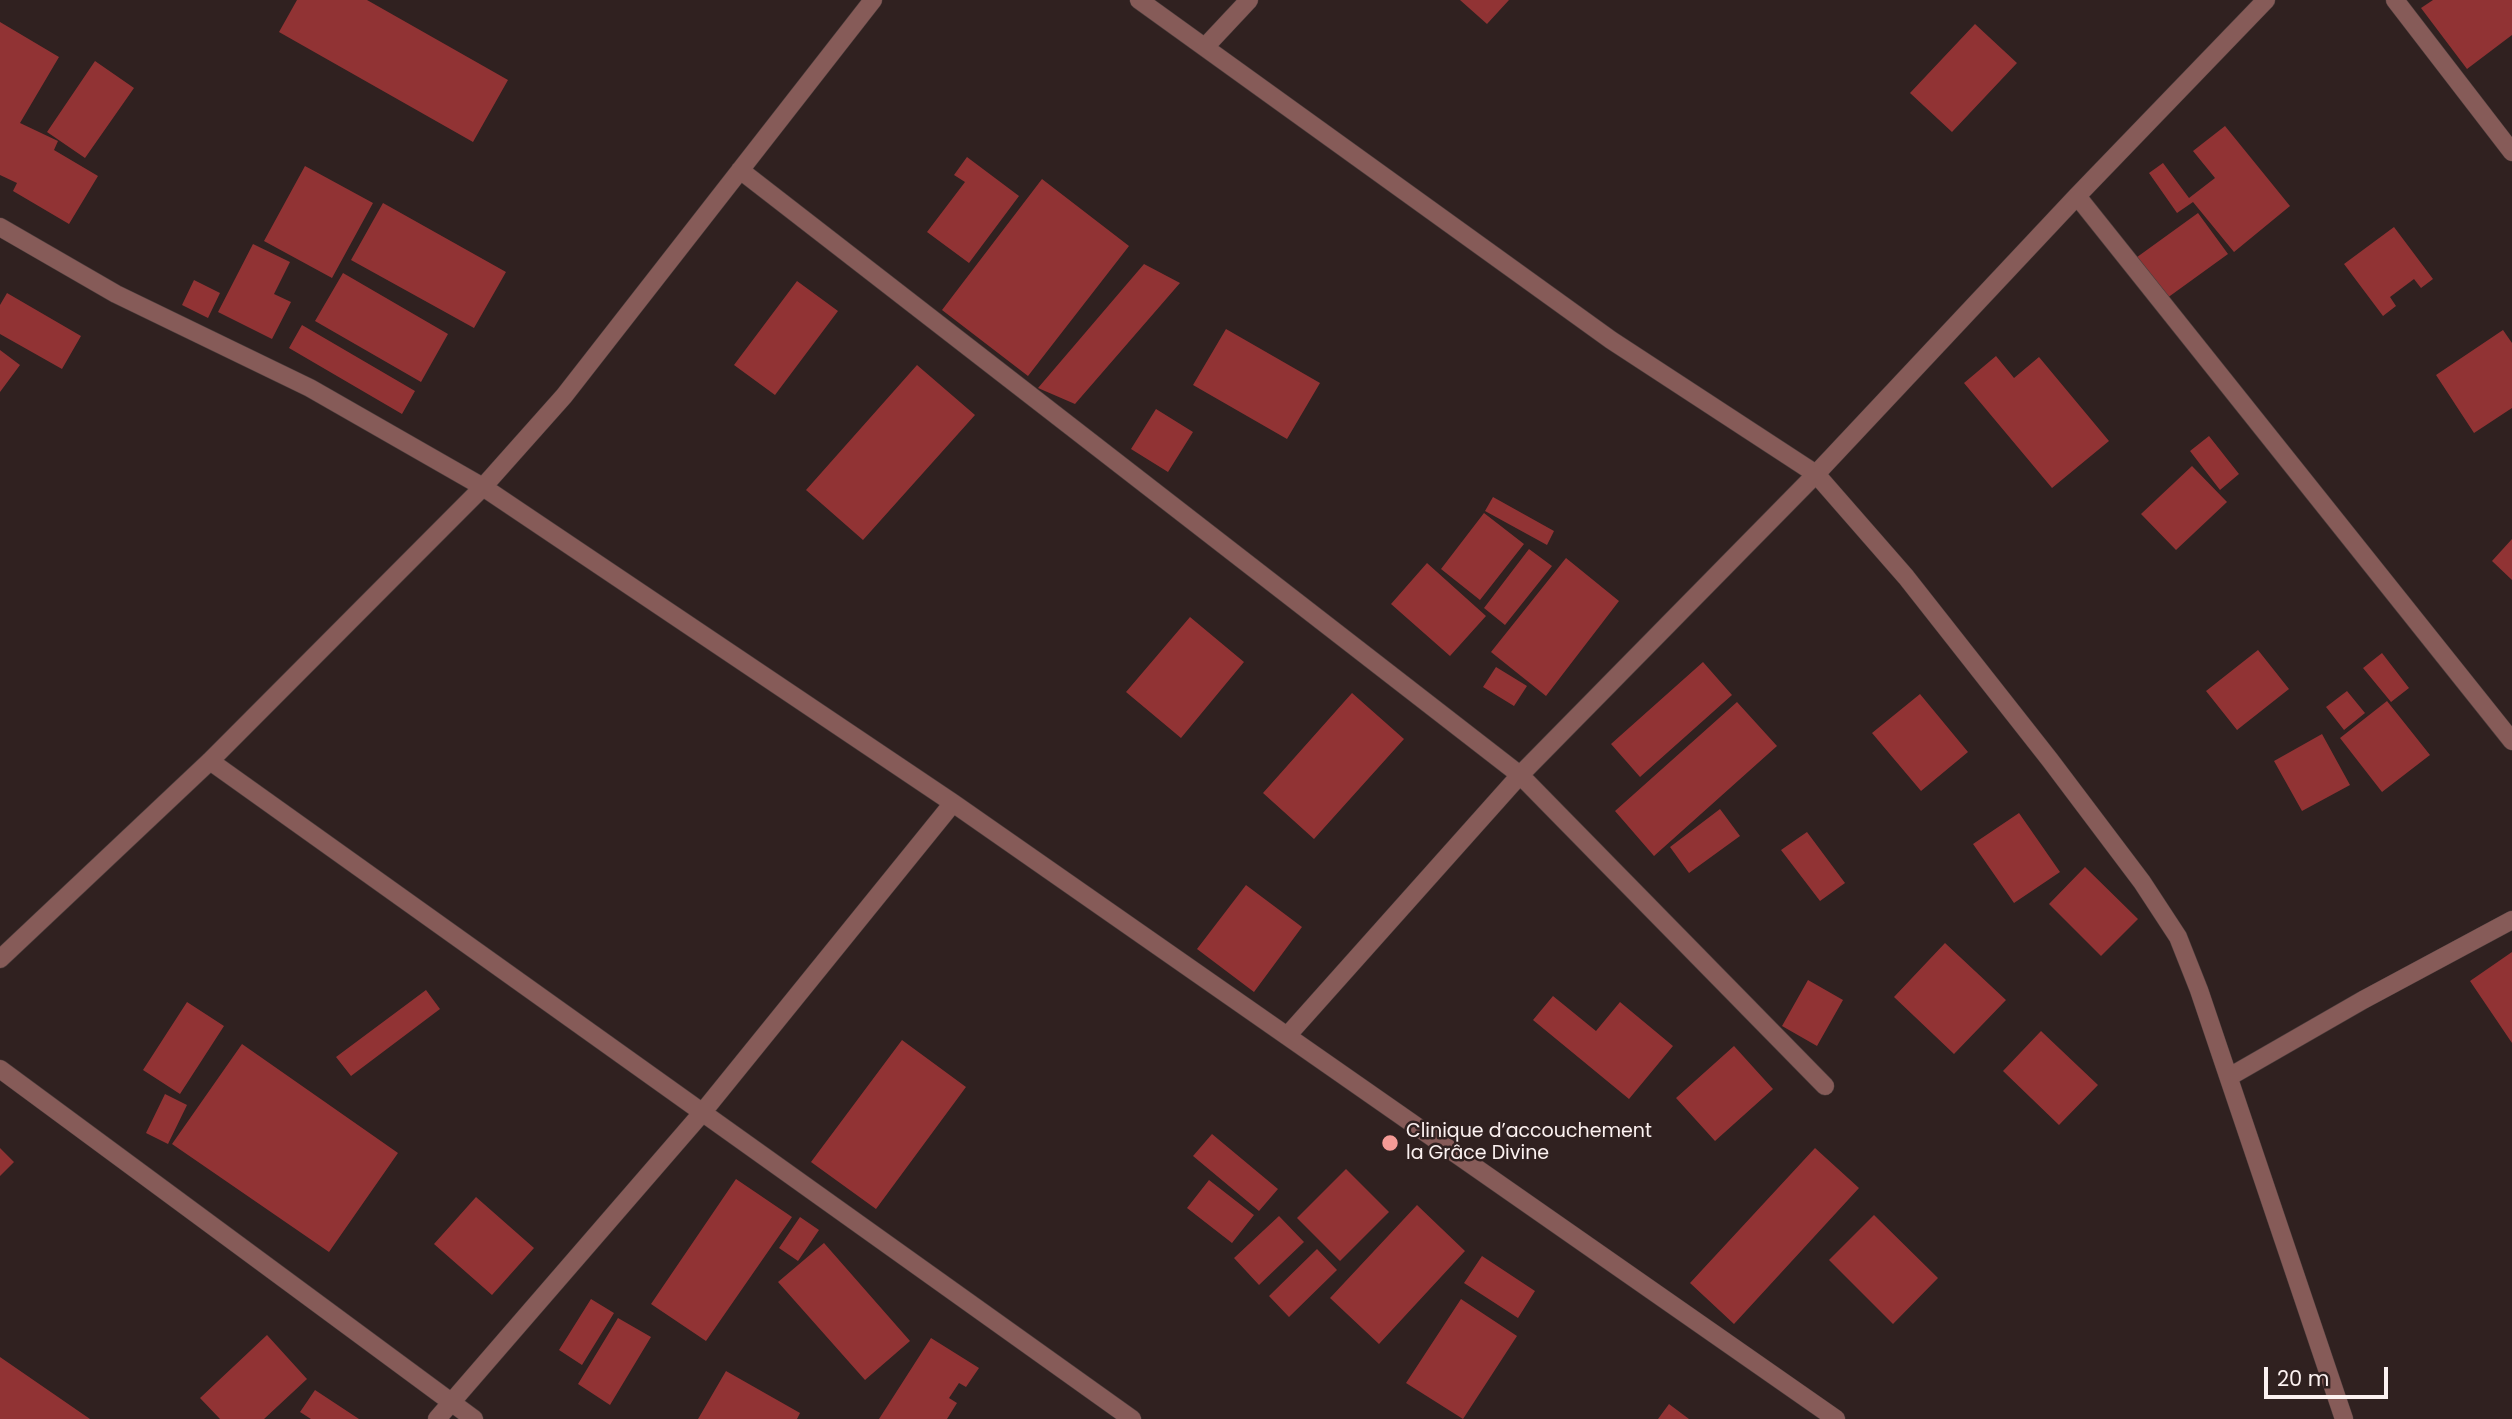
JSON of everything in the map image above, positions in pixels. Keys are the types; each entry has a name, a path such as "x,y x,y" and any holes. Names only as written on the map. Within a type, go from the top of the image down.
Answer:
{"street":[{"path":"0,959 210,761 483,487 564,396 873,0"},
{"path":"1139,0 1611,340 1816,474 1906,577 2050,760 2142,882 2178,937 2229,1077 2344,1419"},
{"path":"1205,47 1249,0"},
{"path":"1287,1037 1520,775 1816,474 2077,196 2266,0"},
{"path":"2395,0 2512,152"},
{"path":"740,170 1520,775 1825,1086"},
{"path":"2077,196 2512,741"},
{"path":"0,227 116,294 310,388 483,487 953,803 1836,1419"},
{"path":"210,761 1132,1419"},
{"path":"438,1419 702,1113 953,803"},
{"path":"2229,1077 2363,1000 2512,920"},
{"path":"0,1069 474,1419"}],"building":[{"path":"297,0 367,0 508,80 473,142 279,32"},
{"path":"1460,0 1509,0 1487,24"},
{"path":"2433,0 2512,0 2512,35 2467,69 2421,8"},
{"path":"0,22 59,57 20,123 58,141 54,150 98,176 69,224 13,191 17,183 0,175"},
{"path":"1975,24 2017,63 1952,132 1910,93"},
{"path":"95,61 134,88 85,158 47,132"},
{"path":"2225,126 2290,206 2234,252 2193,202 2177,213 2149,173 2163,163 2189,198 2215,178 2193,151"},
{"path":"967,157 1019,196 969,263 927,232 965,182 954,175"},
{"path":"305,166 373,203 332,278 264,241"},
{"path":"1042,179 1129,246 1028,376 942,310"},
{"path":"383,203 506,272 474,328 351,260"},
{"path":"2198,213 2228,254 2163,301 2133,260"},
{"path":"2394,227 2433,279 2421,288 2414,279 2390,297 2396,306 2383,316 2344,264"},
{"path":"253,244 290,262 274,294 291,302 272,339 218,312"},
{"path":"1144,264 1180,283 1075,404 1038,388"},
{"path":"343,273 448,334 421,382 315,321"},
{"path":"194,280 220,293 208,318 182,305"},
{"path":"797,281 838,311 775,395 734,365"},
{"path":"7,293 81,336 62,369 0,334 0,305"},
{"path":"302,325 415,391 402,414 289,348"},
{"path":"1226,329 1320,383 1287,439 1193,385"},
{"path":"2503,330 2512,343 2512,408 2474,433 2436,375"},
{"path":"0,350 20,365 0,392"},
{"path":"1996,356 2014,378 2039,357 2109,441 2052,488 1964,383"},
{"path":"917,365 975,415 863,540 806,490"},
{"path":"1156,409 1193,432 1168,472 1131,449"},
{"path":"2209,436 2239,474 2220,490 2190,451"},
{"path":"2192,466 2227,502 2176,550 2141,514"},
{"path":"1493,497 1554,531 1547,545 1485,511"},
{"path":"1484,513 1524,544 1480,600 1441,569"},
{"path":"2512,539 2512,580 2492,561"},
{"path":"1529,549 1552,566 1505,625 1484,608"},
{"path":"1566,558 1619,601 1546,696 1491,652"},
{"path":"1427,563 1486,616 1450,656 1391,604"},
{"path":"1190,617 1244,662 1181,738 1126,692"},
{"path":"2258,650 2289,689 2237,730 2206,691"},
{"path":"2382,653 2409,688 2391,702 2363,668"},
{"path":"1703,662 1732,695 1640,777 1611,744"},
{"path":"1496,667 1527,686 1514,706 1483,687"},
{"path":"2347,691 2365,713 2344,730 2326,707"},
{"path":"1352,693 1404,739 1314,839 1263,793"},
{"path":"1920,694 1968,752 1921,791 1872,733"},
{"path":"2387,701 2430,755 2382,792 2340,738"},
{"path":"1737,702 1777,746 1654,856 1615,811"},
{"path":"2322,734 2350,785 2302,811 2274,761"},
{"path":"1720,809 1740,836 1689,873 1670,847"},
{"path":"2019,813 2060,872 2014,903 1973,844"},
{"path":"1807,832 1845,883 1820,901 1781,850"},
{"path":"2085,867 2138,919 2101,956 2049,904"},
{"path":"1246,885 1302,927 1254,992 1197,949"},
{"path":"1945,943 2006,1000 1954,1054 1894,997"},
{"path":"2512,952 2512,1043 2470,981"},
{"path":"1808,980 1843,1000 1817,1046 1782,1026"},
{"path":"426,990 440,1009 351,1076 336,1057"},
{"path":"1553,996 1596,1031 1620,1002 1673,1046 1629,1099 1533,1020"},
{"path":"187,1002 224,1026 180,1094 143,1070"},
{"path":"2041,1031 2098,1085 2059,1125 2003,1071"},
{"path":"902,1040 966,1087 876,1209 811,1162"},
{"path":"242,1044 398,1153 329,1252 172,1144"},
{"path":"1734,1046 1773,1089 1715,1141 1676,1098"},
{"path":"165,1094 187,1105 168,1144 146,1133"},
{"path":"1212,1134 1278,1189 1259,1211 1193,1156"},
{"path":"0,1148 14,1162 0,1176"},
{"path":"1815,1148 1859,1188 1734,1324 1690,1283"},
{"path":"1346,1169 1389,1212 1340,1261 1297,1218"},
{"path":"736,1179 792,1217 706,1341 651,1304"},
{"path":"1209,1180 1254,1215 1232,1243 1187,1208"},
{"path":"476,1197 534,1248 492,1295 434,1244"},
{"path":"1417,1205 1465,1251 1379,1344 1330,1298"},
{"path":"1874,1215 1938,1278 1893,1324 1829,1260"},
{"path":"1279,1216 1304,1242 1259,1285 1234,1258"},
{"path":"800,1217 819,1230 798,1261 779,1248"},
{"path":"824,1243 910,1341 865,1380 778,1282"},
{"path":"1317,1249 1337,1270 1289,1317 1269,1296"},
{"path":"1482,1256 1535,1291 1518,1318 1464,1283"},
{"path":"591,1299 614,1313 582,1365 559,1350"},
{"path":"1461,1299 1517,1336 1463,1419 1406,1383"},
{"path":"618,1318 651,1337 610,1405 578,1384"},
{"path":"267,1335 307,1379 264,1419 220,1419 200,1398"},
{"path":"931,1338 979,1368 966,1387 959,1383 949,1398 957,1403 947,1419 879,1419"},
{"path":"0,1357 90,1419 0,1419"},
{"path":"726,1371 800,1413 797,1419 698,1419"},
{"path":"315,1390 359,1419 311,1419 300,1412"},
{"path":"1669,1404 1689,1419 1658,1419"}],"place":[{"name":"Clinique d’accouchement la Grâce Divine","path":"1390,1143"}]}
